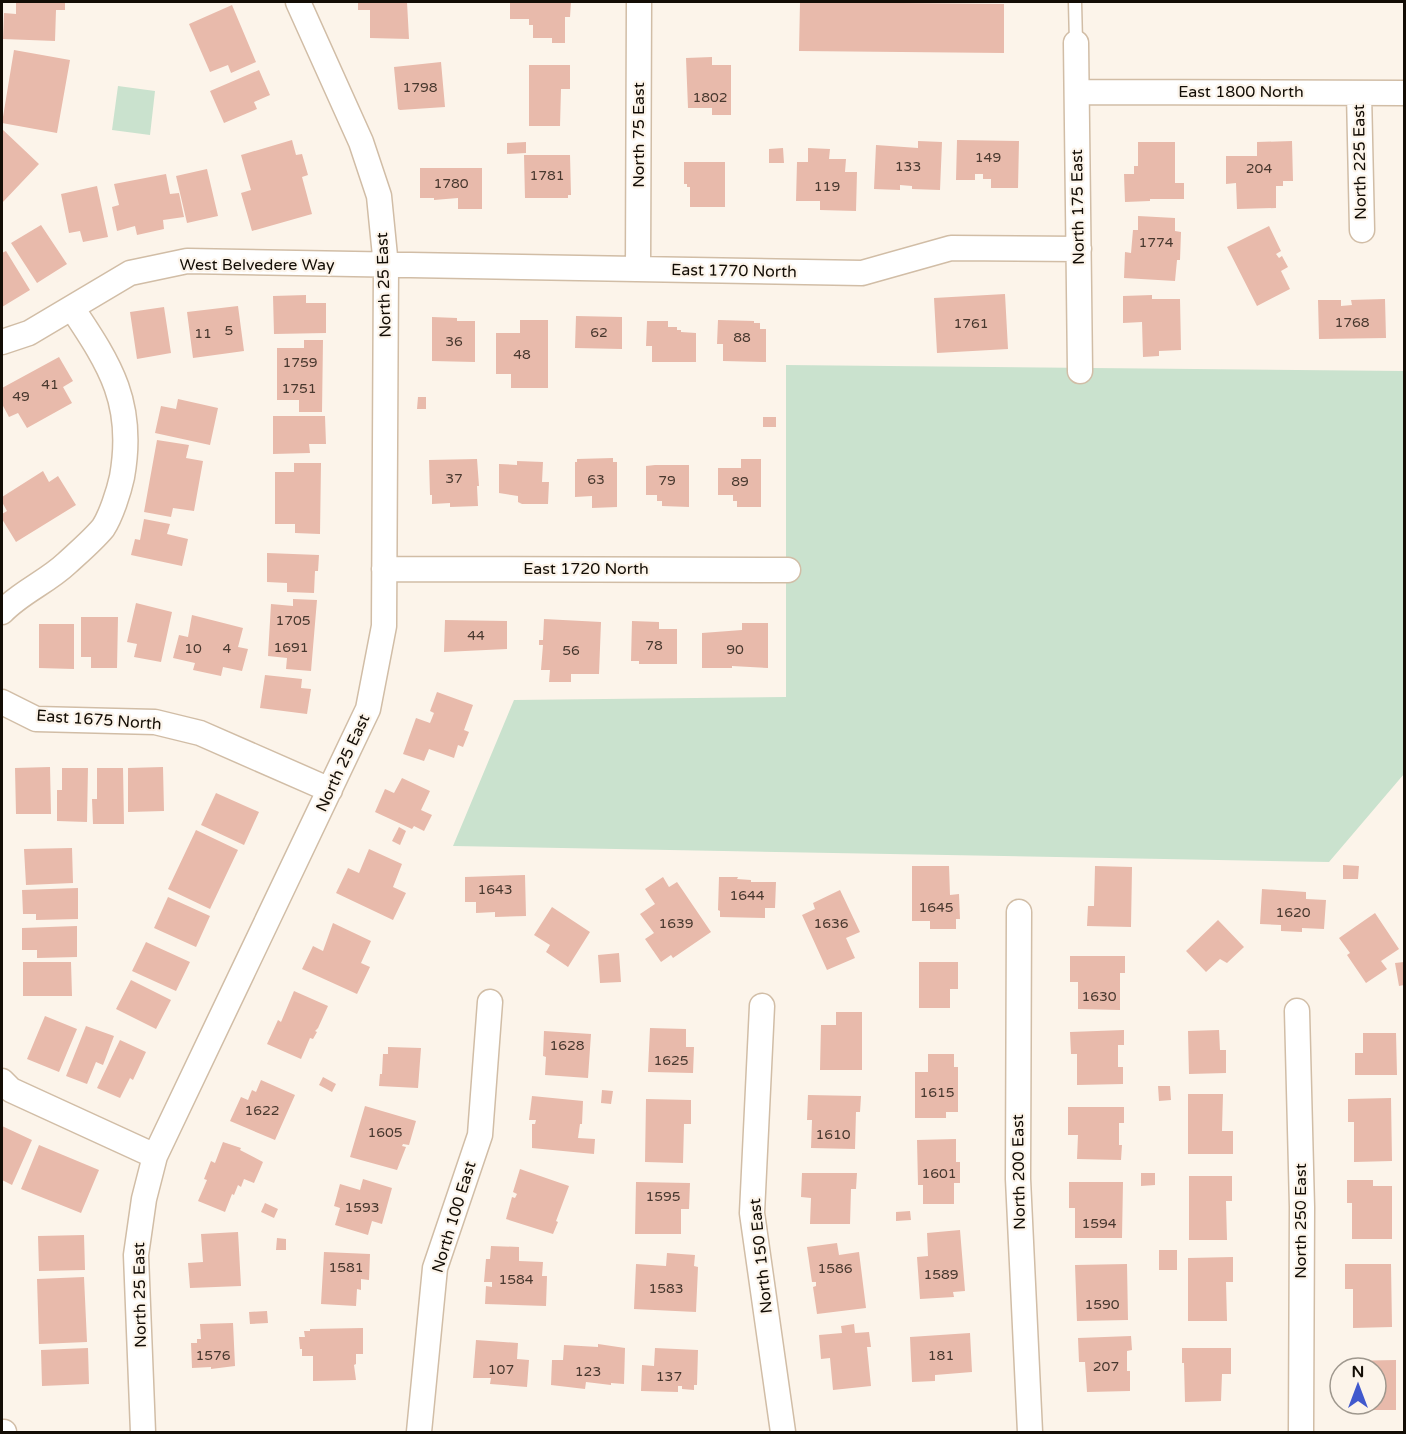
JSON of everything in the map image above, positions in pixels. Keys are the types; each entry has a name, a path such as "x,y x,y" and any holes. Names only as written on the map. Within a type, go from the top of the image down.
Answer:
{"street":[{"name":"North 25 East","path":"143,1432 136,1255 144,1199 155,1156 368,709 384,626 386,266 379,196 361,142 298,2"},
{"name":"North 75 East","path":"638,269 639,2"},
{"name":"North 175 East","path":"1076,43 1080,371"},
{"name":"East 1800 North","path":"1077,92 1404,93"},
{"name":"North 225 East","path":"1359,93 1362,230"},
{"name":"East 1770 North","path":"386,266 862,273 951,248 1079,249"},
{"name":"West Belvedere Way","path":"2,342 29,333 130,273 187,261 386,266"},
{"path":"2,612 14,599 64,566 104,527 119,489 126,455 126,421 119,391 105,359 72,308"},
{"name":"East 1720 North","path":"384,569 788,570"},
{"name":"East 1675 North","path":"2,702 36,719 155,722 200,733 330,790"},
{"name":"North 200 East","path":"1019,912 1018,1179 1030,1432"},
{"name":"North 100 East","path":"419,1432 435,1269 480,1135 490,1002"},
{"name":"North 150 East","path":"762,1006 752,1213 783,1432"},
{"name":"North 250 East","path":"1297,1011 1302,1207 1301,1432"},
{"path":"2,1081 11,1090 155,1156"}],"lane":[{"path":"1076,2 1076,43"}],"green space":[{"path":"118,86 155,91 150,135 112,130"},
{"path":"786,365 1404,371 1404,774 1329,862 453,846 514,700 786,697"}],"building":[{"path":"16,2 65,2 65,10 56,10 55,41 3,39 4,13 16,14"},
{"path":"358,2 407,2 409,39 370,38 370,10 358,10"},
{"path":"510,2 571,2 570,17 565,17 565,43 552,43 552,38 533,38 533,25 529,25 529,19 510,19"},
{"path":"800,2 1004,4 1004,53 799,51"},
{"path":"232,5 256,62 231,73 228,65 210,72 189,24"},
{"path":"14,50 70,60 57,133 2,123"},
{"path":"712,57 712,65 731,65 731,115 712,115 712,108 688,108 686,58"},
{"path":"441,62 445,107 398,109 394,67"},
{"path":"529,65 570,65 570,89 561,89 560,126 529,126"},
{"path":"259,70 270,95 254,102 257,109 224,123 210,91"},
{"path":"2,129 39,164 2,203"},
{"path":"292,140 296,155 302,154 308,175 302,177 312,214 252,231 241,193 251,190 241,155"},
{"path":"957,140 1019,141 1018,188 991,188 991,179 983,179 983,174 975,174 975,180 956,180"},
{"path":"918,141 942,142 940,190 912,189 912,186 900,185 900,190 874,189 876,145 918,148"},
{"path":"1292,141 1293,181 1283,181 1283,186 1276,186 1276,208 1237,209 1236,183 1226,184 1226,156 1257,156 1257,142"},
{"path":"526,142 526,153 507,154 507,143"},
{"path":"1138,142 1175,142 1175,183 1184,183 1184,199 1125,202 1124,174 1134,174 1134,166 1138,166"},
{"path":"783,148 784,163 769,163 769,149"},
{"path":"808,148 830,149 829,159 846,159 845,172 857,172 856,211 820,210 820,201 796,201 797,162 808,162"},
{"path":"524,155 570,155 571,195 568,195 568,198 525,198"},
{"path":"684,162 725,162 725,207 690,207 690,187 684,184"},
{"path":"420,168 482,168 482,209 458,209 458,198 434,200 434,198 420,198"},
{"path":"207,169 218,216 187,223 176,176"},
{"path":"166,174 170,194 179,193 184,217 163,220 164,229 137,235 135,226 117,231 112,207 119,205 114,184"},
{"path":"97,186 108,237 83,242 80,231 69,233 61,194"},
{"path":"1138,216 1175,218 1175,231 1181,232 1180,260 1177,260 1175,281 1124,278 1125,252 1131,253 1133,230 1138,230"},
{"path":"41,225 67,264 37,283 11,243"},
{"path":"1269,226 1281,251 1276,254 1279,258 1282,256 1288,267 1281,271 1290,289 1257,306 1227,247"},
{"path":"6,251 30,290 2,307 2,253"},
{"path":"1005,294 1008,349 937,353 934,298"},
{"path":"306,295 306,303 326,303 326,333 274,334 273,296"},
{"path":"1152,295 1152,299 1180,299 1181,350 1159,351 1159,356 1143,357 1142,322 1123,323 1123,296"},
{"path":"1385,299 1386,338 1319,339 1318,300 1341,300 1341,306 1352,305 1351,300"},
{"path":"238,306 244,351 193,358 187,312"},
{"path":"164,307 171,353 137,359 130,312"},
{"path":"576,316 622,317 622,349 575,348"},
{"path":"432,317 475,321 475,362 432,361"},
{"path":"520,320 548,320 548,388 511,388 511,374 496,374 496,333 520,333"},
{"path":"718,320 760,323 760,329 766,329 766,362 723,361 723,344 717,344"},
{"path":"647,321 668,321 668,327 677,327 677,330 681,332 696,333 696,362 652,362 652,346 646,346"},
{"path":"304,340 323,340 322,412 299,412 299,400 277,400 277,348 304,348"},
{"path":"59,357 73,381 63,387 72,403 27,428 18,413 9,417 2,404 2,388"},
{"path":"418,397 426,397 426,409 417,409"},
{"path":"178,399 218,408 210,445 155,433 161,406 176,409"},
{"path":"273,416 325,416 326,444 309,444 310,453 273,454"},
{"path":"763,417 776,417 776,427 763,427"},
{"path":"157,440 189,445 186,458 203,461 194,511 173,508 171,517 144,512"},
{"path":"613,458 613,462 617,462 617,507 592,508 592,496 575,497 575,462 577,459"},
{"path":"477,459 478,506 450,507 450,503 432,504 429,460"},
{"path":"741,459 761,459 761,507 737,507 737,501 733,501 733,495 718,495 718,468 741,468"},
{"path":"517,461 543,462 542,482 549,482 548,504 522,504 518,502 518,496 499,493 499,464 517,465"},
{"path":"294,463 321,463 320,534 295,533 295,524 275,524 275,472 294,472"},
{"path":"689,465 689,507 662,506 662,501 657,501 657,495 646,495 646,466"},
{"path":"43,471 49,482 58,476 76,505 16,542 2,519 2,514 7,511 2,497"},
{"path":"144,519 170,524 167,534 188,539 182,566 131,555 135,539 140,540"},
{"path":"267,553 319,555 318,571 315,571 314,593 287,592 287,583 267,582"},
{"path":"293,599 317,600 311,671 286,669 287,658 268,656 271,604 293,606"},
{"path":"136,603 172,612 161,662 134,657 137,644 127,642"},
{"path":"192,615 243,628 238,647 248,649 242,671 223,667 221,676 193,670 195,663 173,658 179,635 188,637"},
{"path":"81,617 118,617 117,668 91,668 91,657 81,657"},
{"path":"544,619 601,622 599,674 571,674 571,682 549,682 550,670 541,670 543,645 539,645 539,640 543,640"},
{"path":"445,620 507,621 507,649 444,652"},
{"path":"632,621 659,622 659,629 677,629 677,664 639,664 639,661 631,661"},
{"path":"742,623 768,623 768,668 732,666 732,668 702,668 702,633 742,630"},
{"path":"39,624 74,624 74,669 39,668"},
{"path":"265,675 302,679 301,688 311,689 307,714 260,708"},
{"path":"437,692 473,705 464,730 469,732 463,747 458,745 454,758 429,749 424,761 403,754 416,718 430,723 434,713 430,711"},
{"path":"50,767 51,814 16,814 15,768"},
{"path":"163,767 164,811 128,812 128,768"},
{"path":"62,768 88,768 87,822 57,821 57,790 62,790"},
{"path":"97,768 123,768 124,824 93,824 92,799 97,799"},
{"path":"402,778 430,791 421,810 432,815 424,831 414,826 412,829 375,812 385,789 394,793"},
{"path":"216,793 259,812 244,845 201,825"},
{"path":"399,827 406,831 400,845 392,841"},
{"path":"196,830 238,850 210,909 168,889"},
{"path":"72,848 73,883 26,885 24,849"},
{"path":"369,849 402,864 393,887 406,893 393,920 336,893 348,868 359,873"},
{"path":"1343,865 1359,866 1358,879 1343,879"},
{"path":"912,866 949,866 950,895 959,894 960,919 956,919 956,929 930,929 930,921 912,921"},
{"path":"1095,866 1132,867 1131,927 1087,926 1088,906 1094,906"},
{"path":"525,875 526,916 495,917 495,912 476,913 476,902 465,902 465,877"},
{"path":"663,877 669,887 677,882 711,932 673,958 671,955 661,962 645,939 654,933 640,914 655,904 645,889"},
{"path":"719,877 738,877 737,879 751,880 751,882 776,882 775,908 765,908 765,918 720,917 718,910"},
{"path":"78,888 78,919 36,920 36,914 23,914 22,890"},
{"path":"1262,889 1306,892 1306,899 1326,900 1324,929 1302,928 1302,932 1281,931 1281,925 1260,924"},
{"path":"840,890 860,932 846,938 855,958 827,970 802,915 815,909 813,903"},
{"path":"168,897 210,916 196,947 154,928"},
{"path":"552,907 590,932 568,967 546,952 550,945 534,935"},
{"path":"1375,913 1399,949 1381,961 1387,969 1366,983 1347,955 1350,953 1339,938"},
{"path":"1218,920 1244,947 1227,963 1220,959 1206,972 1186,951"},
{"path":"333,923 371,941 361,963 370,967 357,994 302,969 313,946 323,951"},
{"path":"77,926 77,957 37,958 37,950 22,950 22,928"},
{"path":"146,942 190,962 176,991 132,971"},
{"path":"619,953 621,982 600,983 598,955"},
{"path":"1070,956 1125,956 1125,973 1120,973 1120,1010 1078,1009 1078,982 1070,982"},
{"path":"23,962 71,962 72,996 23,996"},
{"path":"919,962 958,962 958,989 950,989 950,1008 919,1008"},
{"path":"1404,962 1404,985 1399,986 1395,963"},
{"path":"131,980 171,1000 156,1029 116,1009"},
{"path":"294,991 328,1006 315,1031 317,1032 313,1039 310,1038 301,1059 267,1044 278,1020 281,1022"},
{"path":"836,1012 862,1012 862,1070 820,1070 821,1025 836,1025"},
{"path":"45,1016 77,1029 59,1072 27,1059"},
{"path":"86,1026 114,1036 103,1065 96,1062 87,1084 66,1076"},
{"path":"650,1028 686,1029 686,1047 694,1047 693,1073 648,1072"},
{"path":"1124,1030 1124,1045 1118,1045 1118,1067 1123,1067 1123,1084 1077,1085 1077,1054 1071,1054 1070,1032"},
{"path":"1219,1030 1220,1050 1226,1050 1226,1073 1189,1074 1188,1031"},
{"path":"544,1031 591,1034 588,1078 545,1075"},
{"path":"1363,1033 1396,1033 1397,1075 1355,1075 1355,1053 1363,1053"},
{"path":"120,1040 146,1052 133,1080 130,1078 120,1098 97,1088"},
{"path":"388,1047 421,1048 418,1088 379,1086 383,1054 388,1054"},
{"path":"928,1054 954,1054 954,1067 958,1067 958,1112 946,1112 946,1118 915,1118 915,1072 928,1072"},
{"path":"323,1077 336,1084 332,1092 319,1085"},
{"path":"261,1080 295,1095 275,1140 230,1121 241,1097 248,1100 252,1090 256,1092"},
{"path":"1158,1086 1170,1086 1171,1100 1159,1101"},
{"path":"602,1090 613,1091 611,1104 601,1103"},
{"path":"1188,1094 1223,1094 1222,1131 1233,1131 1233,1154 1188,1154"},
{"path":"808,1095 861,1096 860,1112 856,1112 855,1149 811,1148 812,1120 807,1120"},
{"path":"532,1096 583,1101 582,1124 580,1124 578,1138 595,1139 594,1154 532,1148 532,1124 535,1124 536,1120 529,1120"},
{"path":"1391,1098 1392,1161 1354,1162 1354,1122 1348,1122 1348,1099"},
{"path":"646,1099 691,1100 691,1124 684,1124 683,1163 645,1162"},
{"path":"365,1106 416,1121 409,1145 403,1144 402,1146 406,1147 397,1170 350,1157"},
{"path":"1068,1107 1124,1107 1124,1123 1119,1123 1119,1145 1122,1145 1121,1160 1077,1159 1078,1135 1068,1135"},
{"path":"2,1126 32,1140 12,1185 2,1180"},
{"path":"956,1139 956,1162 960,1162 960,1183 954,1183 954,1204 923,1204 923,1185 918,1185 917,1140"},
{"path":"223,1142 241,1148 240,1150 263,1162 254,1183 244,1179 241,1187 238,1185 225,1212 198,1201 207,1180 204,1179 211,1161 215,1163"},
{"path":"39,1145 99,1170 81,1213 21,1189"},
{"path":"520,1169 569,1186 553,1234 506,1219 512,1197 515,1198 517,1194 513,1192"},
{"path":"802,1173 857,1173 856,1189 851,1189 850,1224 810,1224 811,1198 801,1197"},
{"path":"1141,1173 1155,1173 1155,1185 1141,1186"},
{"path":"1189,1176 1232,1176 1232,1201 1226,1201 1227,1240 1189,1240"},
{"path":"363,1179 392,1188 382,1224 372,1221 368,1235 335,1225 340,1208 334,1206 340,1184 360,1190"},
{"path":"1347,1180 1373,1180 1373,1186 1392,1186 1392,1239 1352,1239 1352,1203 1347,1203"},
{"path":"636,1182 690,1183 689,1209 681,1209 681,1234 635,1234"},
{"path":"1069,1182 1123,1182 1122,1238 1075,1238 1075,1208 1069,1208"},
{"path":"265,1203 278,1209 274,1218 261,1212"},
{"path":"910,1211 911,1220 896,1221 896,1212"},
{"path":"960,1230 965,1291 953,1292 954,1297 920,1299 917,1257 928,1256 927,1233"},
{"path":"238,1232 241,1286 190,1288 188,1263 203,1262 201,1234"},
{"path":"84,1235 85,1270 39,1271 38,1236"},
{"path":"277,1238 286,1239 286,1250 276,1250"},
{"path":"837,1243 839,1255 859,1252 866,1308 817,1314 813,1287 816,1286 816,1282 812,1282 807,1247"},
{"path":"491,1246 519,1247 519,1261 543,1262 542,1276 547,1276 546,1306 485,1304 486,1286 492,1287 492,1282 484,1282 486,1259 490,1259"},
{"path":"1159,1250 1177,1250 1177,1270 1159,1270"},
{"path":"324,1252 370,1254 369,1280 361,1279 361,1290 357,1289 356,1306 321,1304"},
{"path":"667,1253 695,1255 694,1266 698,1267 696,1312 634,1309 636,1264 666,1266"},
{"path":"1233,1257 1233,1282 1226,1282 1227,1321 1188,1321 1188,1258"},
{"path":"1127,1264 1128,1320 1077,1321 1075,1265"},
{"path":"1345,1264 1391,1264 1392,1327 1353,1328 1353,1289 1345,1289"},
{"path":"84,1277 87,1342 39,1344 37,1279"},
{"path":"267,1311 268,1323 250,1324 249,1312"},
{"path":"233,1323 235,1366 211,1369 211,1367 192,1368 191,1343 197,1343 197,1339 201,1339 200,1324"},
{"path":"854,1324 855,1333 869,1332 871,1347 867,1347 871,1386 833,1390 830,1358 821,1359 819,1335 842,1333 841,1326"},
{"path":"363,1328 363,1354 356,1354 354,1365 356,1380 313,1381 313,1356 302,1356 302,1349 300,1349 299,1337 305,1337 304,1331"},
{"path":"970,1333 972,1372 935,1375 935,1381 912,1382 910,1337"},
{"path":"1131,1336 1132,1350 1127,1351 1130,1391 1087,1392 1085,1362 1079,1362 1078,1338"},
{"path":"476,1340 518,1343 517,1359 529,1360 527,1387 490,1384 491,1378 473,1378"},
{"path":"598,1344 625,1348 624,1384 586,1382 585,1389 551,1385 552,1360 563,1360 564,1345 598,1347"},
{"path":"88,1348 89,1384 42,1386 41,1350"},
{"path":"655,1348 698,1350 697,1385 694,1385 694,1390 682,1389 682,1386 678,1386 678,1392 641,1391 642,1365 654,1366"},
{"path":"1182,1348 1231,1348 1231,1374 1222,1374 1221,1401 1185,1402"},
{"path":"1388,1360 1396,1360 1396,1410 1388,1410"}]}
